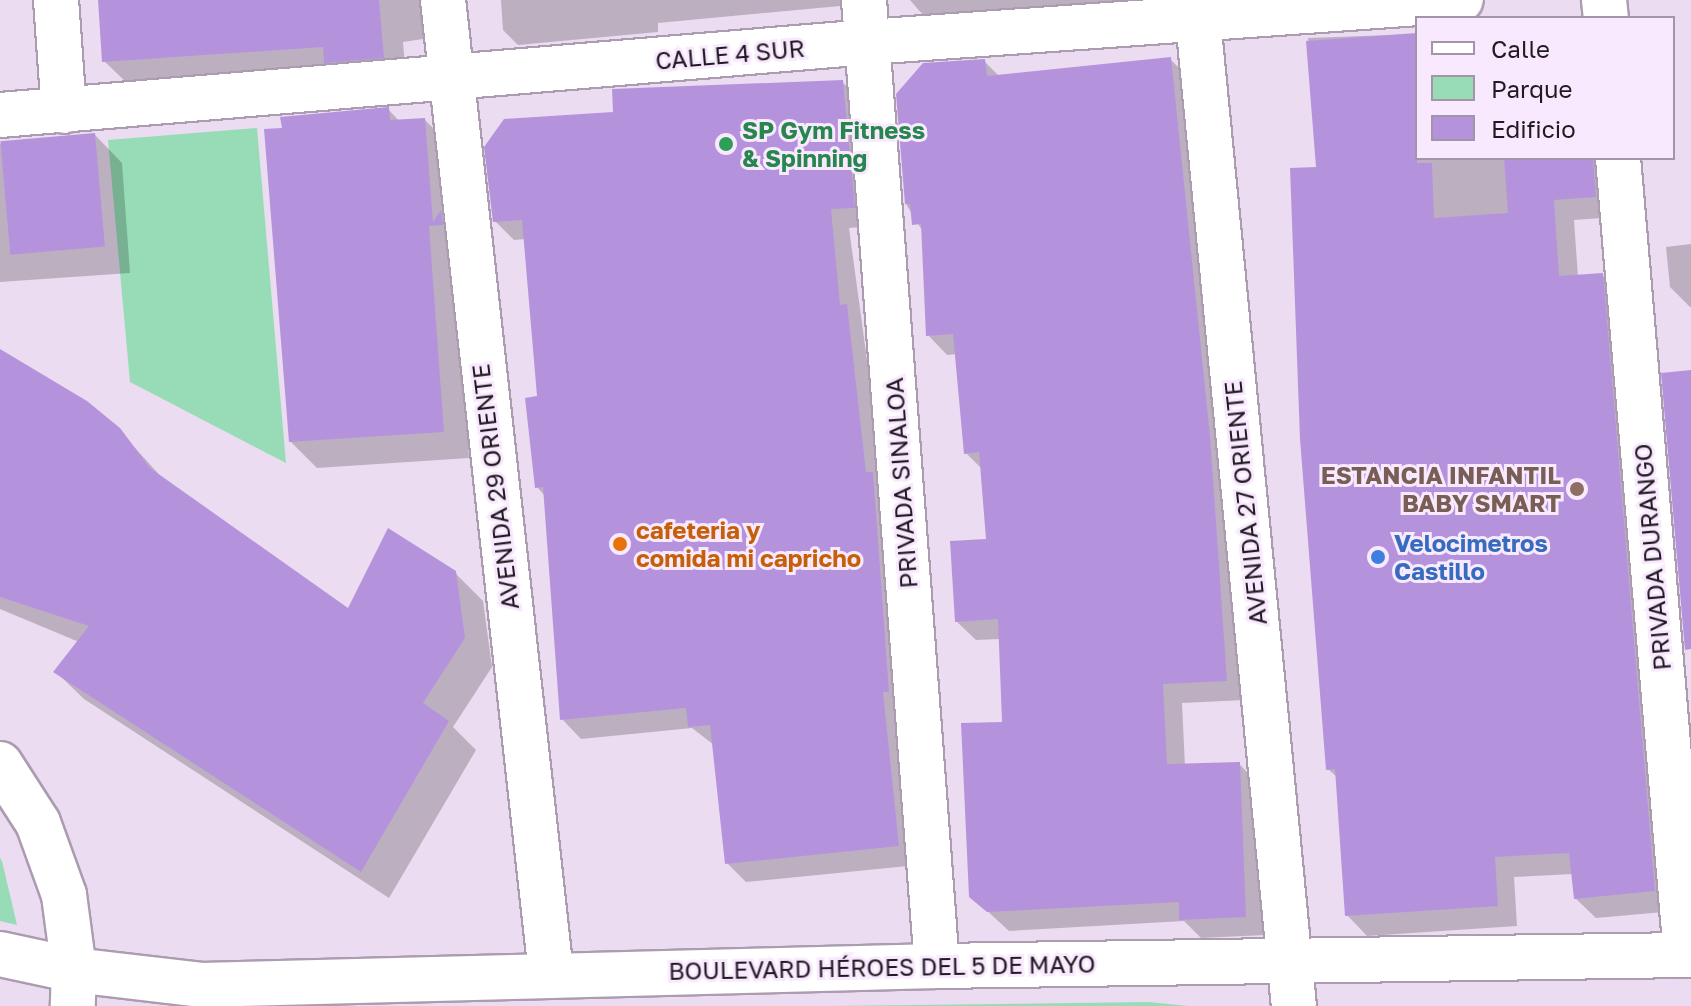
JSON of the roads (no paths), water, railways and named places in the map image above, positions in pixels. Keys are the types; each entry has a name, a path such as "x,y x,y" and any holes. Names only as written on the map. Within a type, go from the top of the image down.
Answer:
{"street":[{"path":"56,0 64,111"},
{"name":"AVENIDA 29 ORIENTE","path":"443,0 449,80 551,974"},
{"name":"CALLE 4 SUR","path":"0,115 449,80 866,21 1461,0"},
{"name":"AVENIDA 27 ORIENTE","path":"1197,11 1294,1006"},
{"name":"PRIVADA SINALOA","path":"866,21 937,966"},
{"name":"PRIVADA DURANGO","path":"1618,160 1689,955"},
{"path":"0,764 38,823 64,895 74,988"},
{"name":"BOULEVARD HÉROES DEL 5 DE MAYO","path":"0,954 74,988 937,966 1689,955"}],"place":[{"name":"SP Gym Fitness & Spinning","path":"726,144"},
{"name":"ESTANCIA INFANTIL BABY SMART","path":"1577,489"},
{"name":"cafeteria y comida mi capricho","path":"620,544"},
{"name":"Velocimetros Castillo","path":"1378,557"}]}
